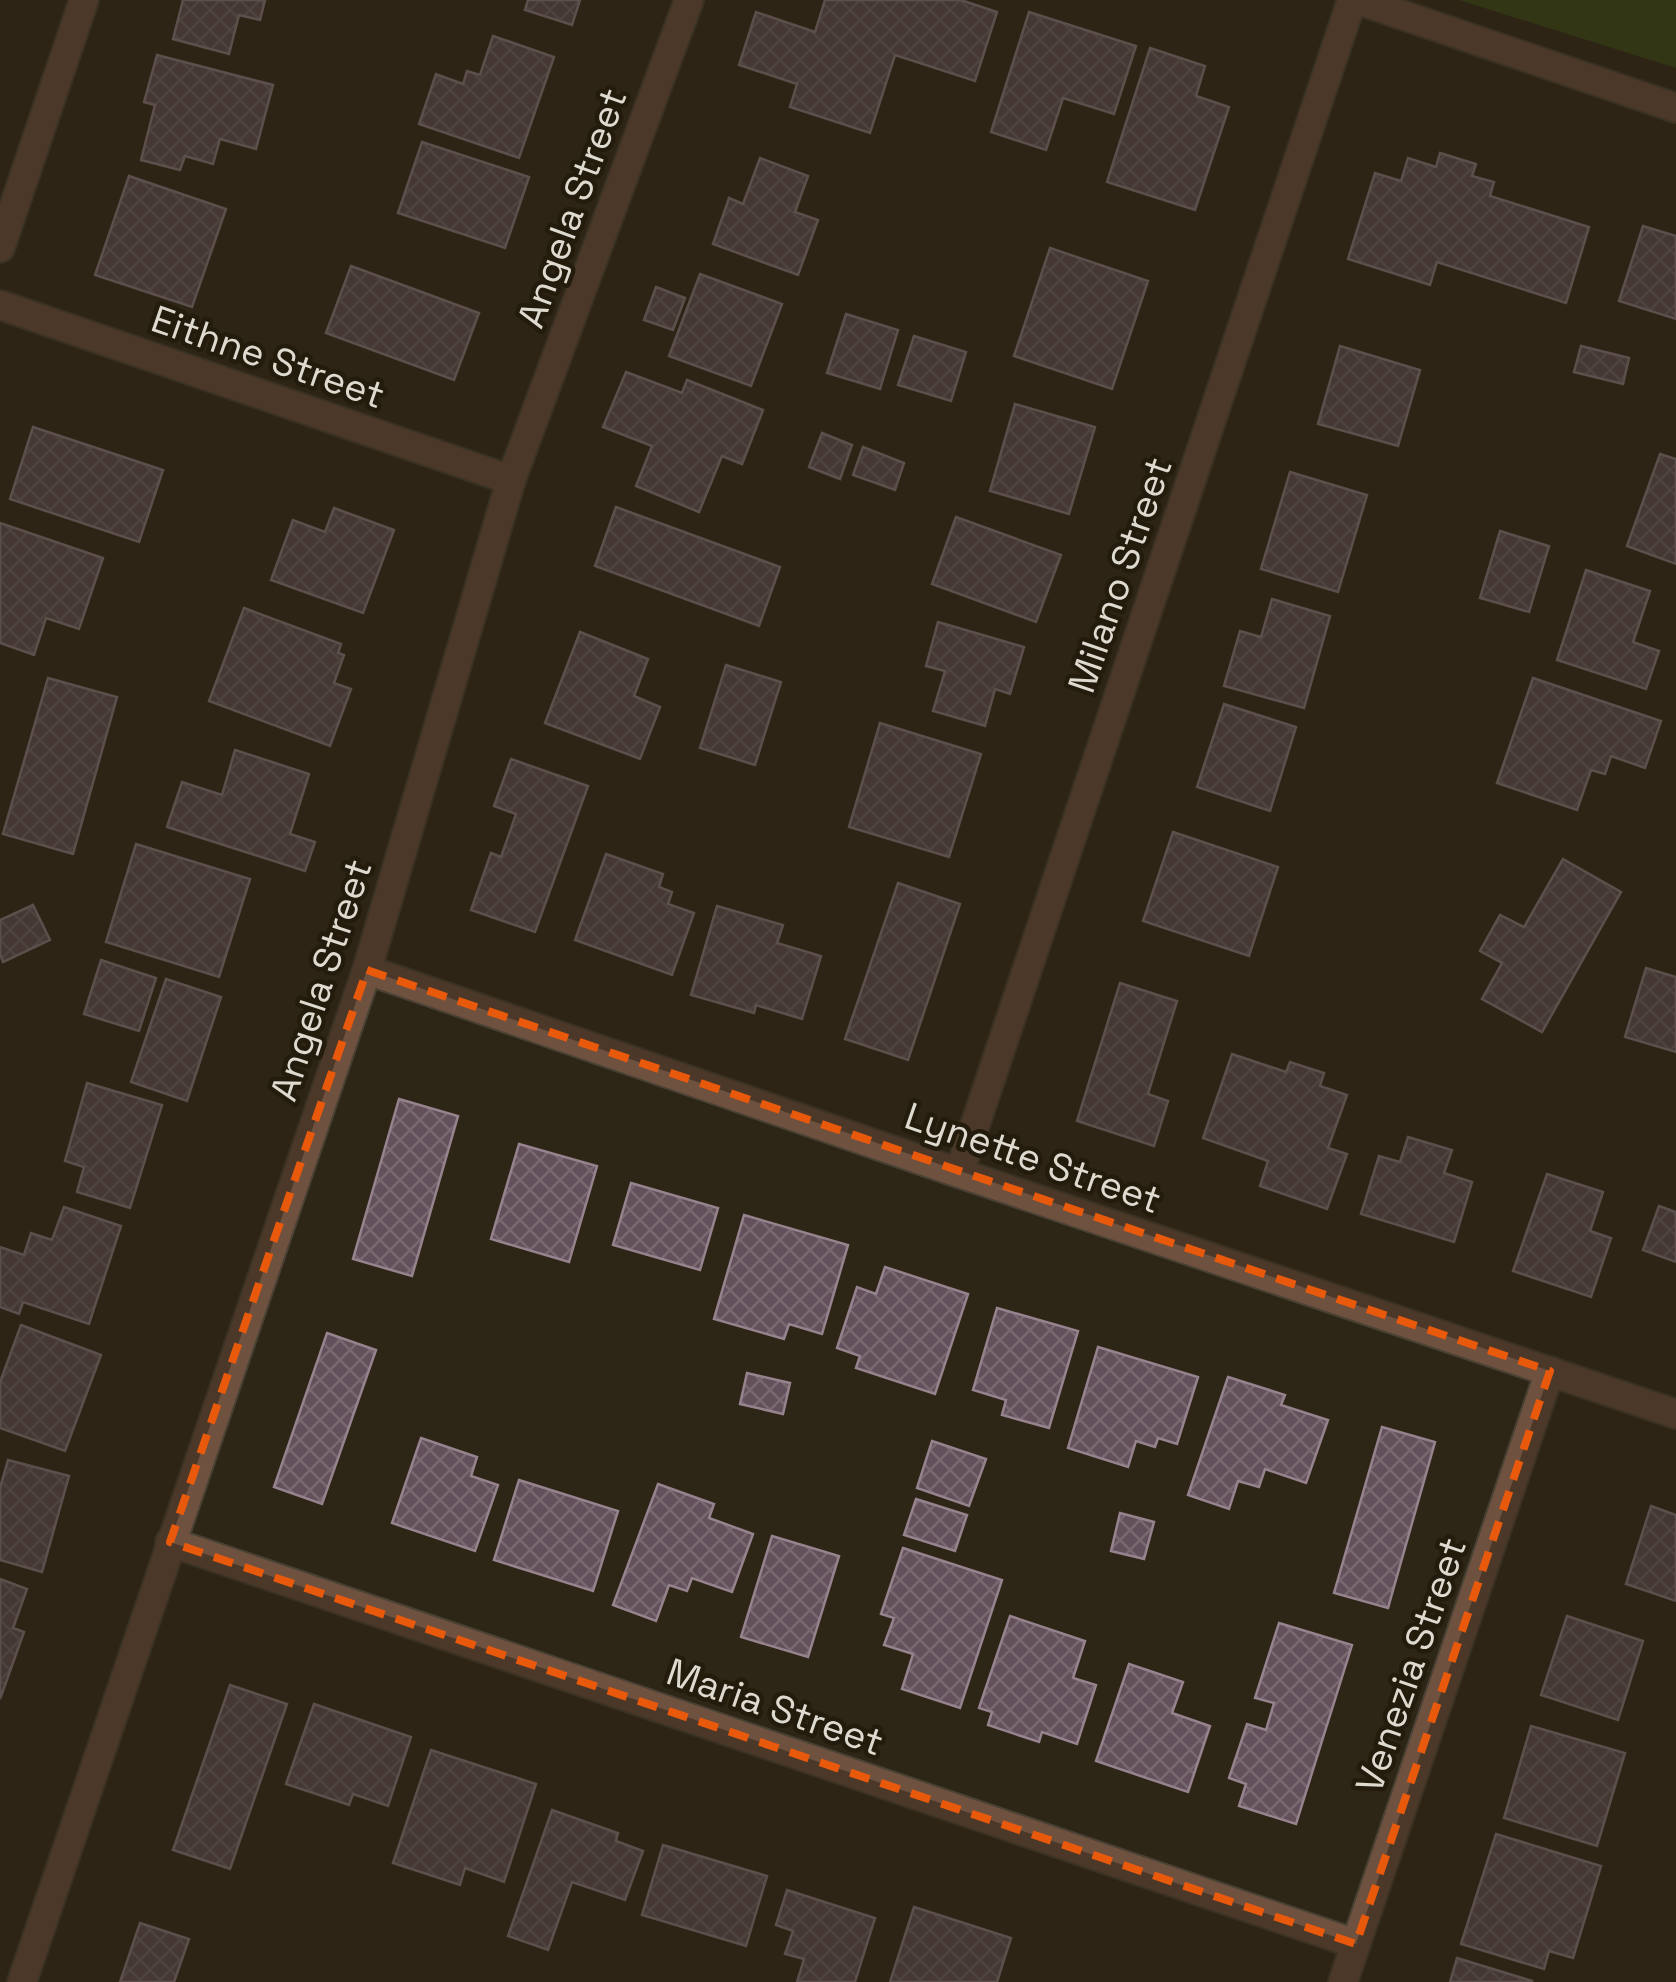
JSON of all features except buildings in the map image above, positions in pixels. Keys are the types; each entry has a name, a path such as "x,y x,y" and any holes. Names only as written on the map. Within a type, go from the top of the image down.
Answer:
{"street":[{"path":"0,248 84,0"},
{"name":"Angela Street","path":"22,1982 367,970 511,480 690,0"},
{"path":"1355,0 1676,108"},
{"name":"Milano Street","path":"958,1173 1355,0"},
{"name":"Eithne Street","path":"0,306 511,480"},
{"name":"Lynette Street","path":"367,970 1676,1414"},
{"name":"Venezia Street","path":"1343,1982 1550,1372"},
{"name":"Maria Street","path":"170,1542 1356,1944"}],"highlighted area":[{"path":"367,970 1550,1371 1356,1944 170,1542"}],"green space":[{"path":"1459,0 1676,0 1676,68"}]}
